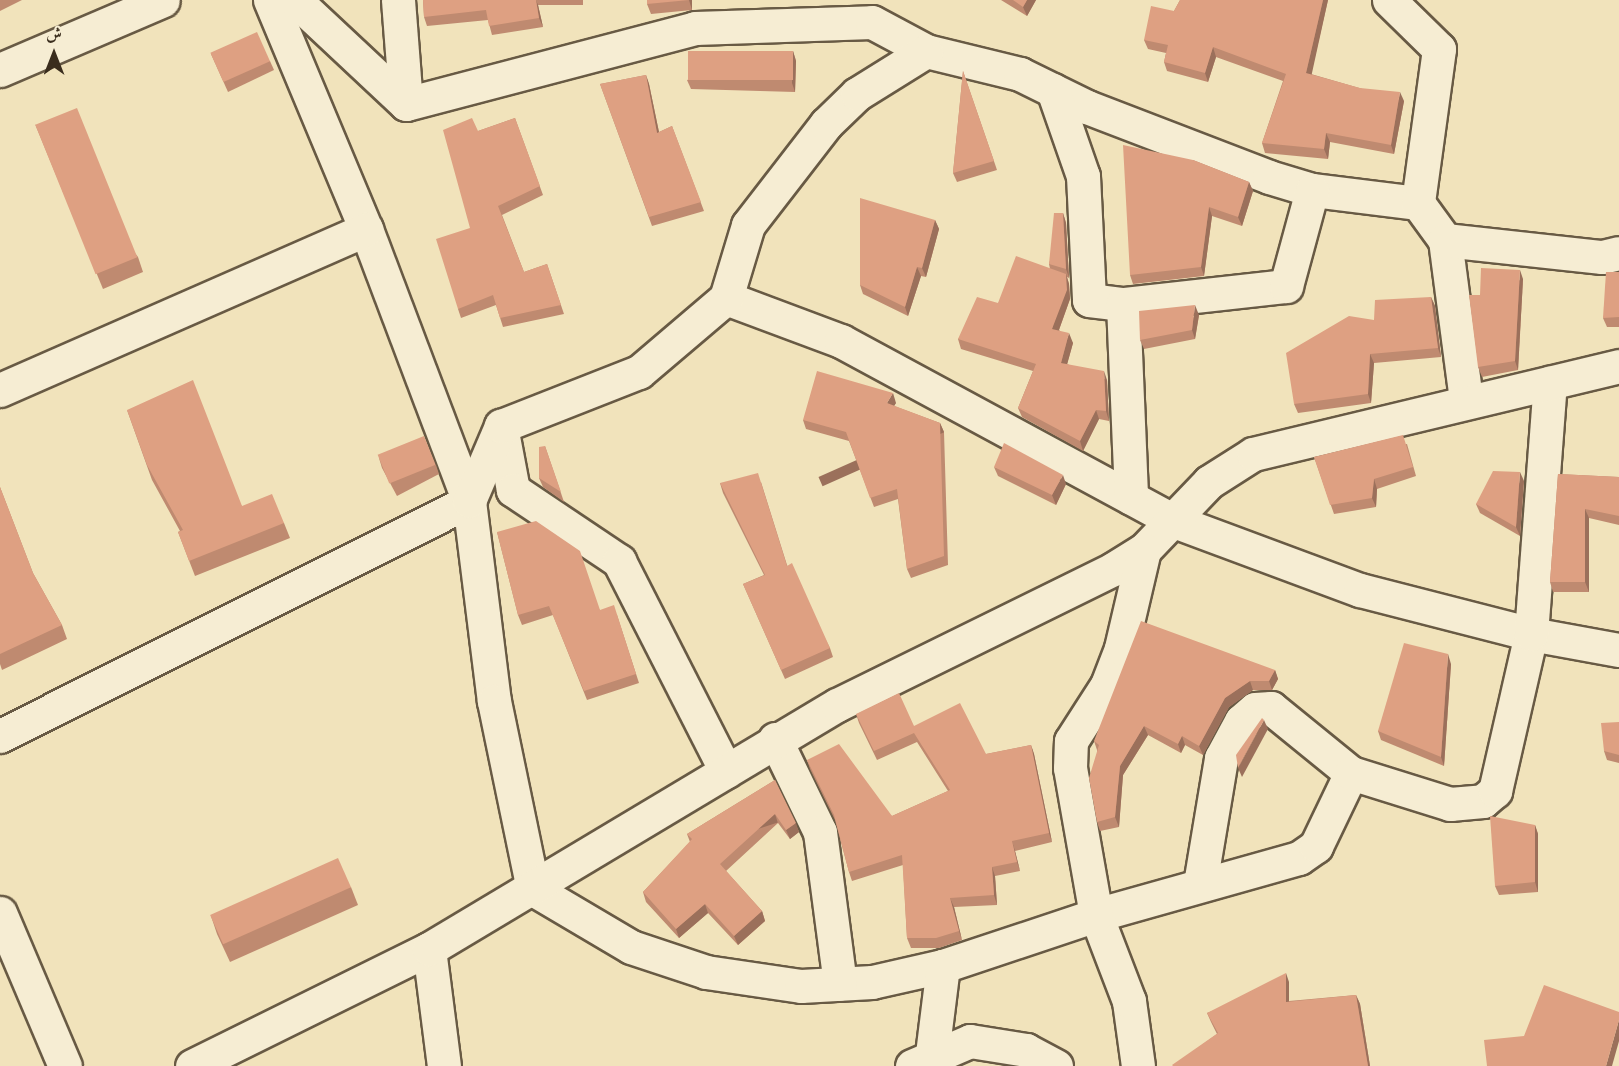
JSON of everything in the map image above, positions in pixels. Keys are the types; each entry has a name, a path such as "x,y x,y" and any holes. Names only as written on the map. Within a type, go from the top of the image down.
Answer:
{"street":[{"path":"0,70 163,0"},
{"path":"270,0 366,229 469,501 494,701 533,889 631,947 706,972 801,987 840,984 943,966 1096,915 1299,858 1316,846 1351,773"},
{"path":"295,0 406,104"},
{"path":"399,0 406,104"},
{"path":"1389,0 1439,49 1418,203 1445,240 1466,400"},
{"path":"406,104 695,28 877,11 926,51 1020,74 1053,90 1312,190 1418,203"},
{"path":"0,736 469,501 501,426 639,372 726,298 748,225 826,124 857,94 926,51"},
{"path":"1053,90 1083,176 1089,300 1123,304 1286,286 1312,190"},
{"path":"0,390 366,229"},
{"path":"1445,240 1602,257 1619,254"},
{"path":"726,298 841,341 1174,521 1360,590 1531,634 1619,650"},
{"path":"1123,304 1131,498"},
{"path":"192,1066 429,949 533,889 726,771 774,739 1144,550 1209,482 1253,454 1466,400 1619,366"},
{"path":"1200,884 1221,758 1241,721 1255,709 1271,708 1351,773 1450,804 1484,801 1495,791 1531,634 1550,383"},
{"path":"501,426 513,490 619,561 726,771"},
{"path":"1138,1066 1129,1001 1096,915 1070,768 1071,741 1107,685 1121,648 1144,550"},
{"path":"774,739 820,832 840,984"},
{"path":"0,913 65,1066"},
{"path":"429,949 444,1066"},
{"path":"922,1060 943,966"},
{"path":"922,1060 970,1041 1000,1042 1056,1066"}],"building":[{"path":"423,0 536,0 539,18 489,26 486,10 424,17"},
{"path":"647,0 689,0 647,4"},
{"path":"1013,0 1027,0 1023,7"},
{"path":"1180,0 1323,0 1306,73 1360,88 1400,92 1391,145 1326,133 1324,149 1262,143 1286,74 1213,47 1205,73 1164,62 1168,45 1144,40 1151,6 1174,11"},
{"path":"257,32 270,61 223,82 210,53"},
{"path":"688,51 793,51 793,80 688,80"},
{"path":"963,71 994,161 953,173"},
{"path":"646,75 657,133 672,126 701,202 649,217 600,84"},
{"path":"77,108 137,257 96,274 35,125"},
{"path":"472,118 478,131 515,118 540,186 498,206 524,272 547,264 561,305 500,318 493,295 458,309 436,239 470,228 443,130"},
{"path":"1123,145 1193,160 1249,182 1238,217 1209,207 1201,267 1130,275"},
{"path":"860,198 935,220 922,268 917,267 905,307 860,285"},
{"path":"1054,213 1063,213 1066,269 1049,264"},
{"path":"1016,256 1066,274 1067,290 1052,329 1069,333 1061,363 1104,371 1106,411 1096,410 1080,441 1018,408 1036,364 958,339 977,297 998,303"},
{"path":"1481,268 1520,270 1515,361 1478,367 1469,295 1480,295"},
{"path":"1606,272 1619,272 1619,317 1603,318"},
{"path":"1431,297 1438,348 1370,354 1368,394 1294,404 1286,353 1349,316 1374,320 1375,300"},
{"path":"1195,305 1192,330 1140,340 1139,311"},
{"path":"817,371 893,393 887,403 940,423 944,556 907,569 897,489 870,498 846,432 803,420"},
{"path":"193,380 242,506 272,494 284,523 189,561 178,532 183,530 147,465 127,410"},
{"path":"1403,435 1413,467 1374,479 1372,498 1330,505 1314,457"},
{"path":"424,436 436,465 389,483 378,455"},
{"path":"1004,443 1063,475 1052,495 994,467"},
{"path":"545,446 561,492 539,478 539,447"},
{"path":"1493,471 1520,472 1516,527 1476,504"},
{"path":"758,473 787,566 792,563 830,648 781,670 743,584 765,575 720,483"},
{"path":"1558,474 1619,477 1619,516 1585,509 1585,582 1550,582"},
{"path":"0,487 33,573 62,625 0,654"},
{"path":"536,521 580,551 600,610 614,605 636,674 584,691 549,606 518,615 497,532"},
{"path":"1141,621 1275,670 1269,681 1250,681 1225,698 1199,746 1182,736 1178,744 1144,726 1120,766 1115,817 1097,822 1089,778 1099,745 1094,741"},
{"path":"1404,643 1448,654 1441,757 1378,731"},
{"path":"899,693 914,726 960,703 986,754 1031,745 1049,833 1012,841 1017,862 992,867 994,895 950,898 959,931 936,938 907,938 902,855 849,872 834,815 807,760 839,744 892,816 950,790 914,733 874,751 856,714"},
{"path":"1262,718 1264,720 1238,768 1236,755"},
{"path":"1619,722 1619,755 1604,751 1601,723"},
{"path":"775,780 796,823 786,830 775,814 720,864 762,911 734,936 705,904 676,929 643,892 692,839 687,834"},
{"path":"1490,816 1535,825 1535,882 1495,886"},
{"path":"338,858 351,887 223,944 210,915"},
{"path":"1286,973 1286,1002 1356,995 1368,1066 1172,1065 1218,1033 1207,1013"},
{"path":"1544,985 1619,1012 1619,1020 1606,1066 1487,1066 1484,1040 1524,1036"}]}
